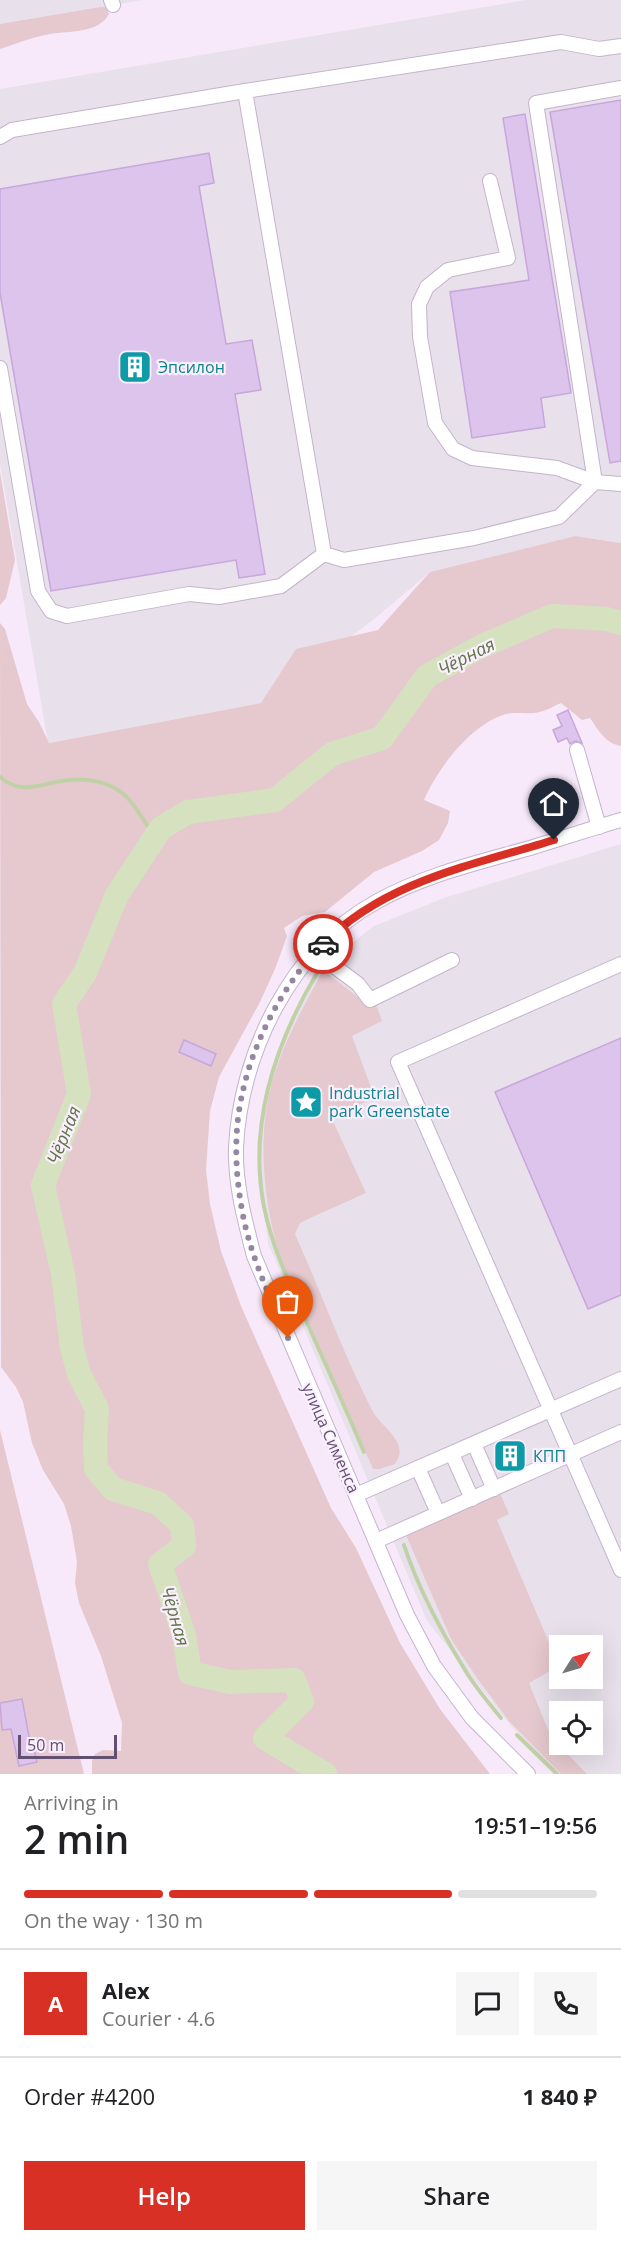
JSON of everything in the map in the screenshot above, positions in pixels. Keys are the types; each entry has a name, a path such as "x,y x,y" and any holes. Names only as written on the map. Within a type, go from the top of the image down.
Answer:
{"street":[{"path":"0,137 12,130 561,42 599,49 621,46"},
{"path":"595,482 536,103 621,88"},
{"path":"245,91 324,554"},
{"path":"490,181 508,258 448,270 428,287 419,304 420,337 435,423 453,449 472,458 557,468 595,482 621,484"},
{"path":"0,368 38,591 51,610 67,616 189,594 219,597 281,586 324,554"},
{"path":"324,554 344,560 474,538 559,517 595,482"},
{"path":"577,750 599,827"},
{"name":"улица Сименса","path":"528,1774 472,1718 434,1666 407,1615 254,1256 241,1205 236,1150 242,1095 259,1043 297,972 333,934 375,903 420,881 621,820"},
{"path":"315,952 358,984 370,1000 452,960"},
{"path":"621,964 398,1062 621,1570"},
{"path":"356,1495 621,1379"},
{"path":"376,1540 621,1432"},
{"path":"474,1444 494,1489"},
{"path":"452,1454 472,1499"},
{"path":"418,1468 438,1514"}],"shaded area":[{"path":"0,0 143,0 0,24"},
{"path":"526,0 621,0 621,543 575,536 430,572 373,620 261,703 48,743 0,464 0,89"},
{"path":"105,7 109,14 104,21 89,29 39,36 0,49 0,24"},
{"path":"0,472 15,560 6,598 0,605"},
{"path":"575,536 621,543 621,746 607,739 590,718 582,720 561,703 538,712 506,714 493,719 468,737 447,761 424,800 450,811 448,823 439,840 422,851 374,872 325,912 302,916 284,928 287,936 275,969 260,1002 219,1077 210,1111 206,1170 210,1204 221,1251 241,1306 331,1508 356,1548 400,1643 440,1709 490,1774 92,1774 92,1761 95,1754 103,1750 121,1751 122,1723 101,1656 79,1603 75,1583 77,1562 71,1526 64,1504 43,1470 32,1443 23,1402 16,1387 1,1367 0,623 5,629 27,704 49,743 261,703 296,649 378,630 430,572"},
{"path":"621,844 621,1774 559,1774 511,1726 427,1621 268,1243 257,1145 265,1091 291,1027 321,967 374,926 444,898"},
{"path":"323,970 367,1004 375,1001 382,1021 352,1036 375,1098 344,1111 332,1119 366,1193 300,1223 295,1234 351,1367 372,1410 397,1442 399,1456 395,1464 380,1469 373,1469 286,1270 277,1247 267,1199 264,1126 270,1090 286,1044"},
{"path":"0,1430 84,1774 0,1774"},
{"path":"500,1493 509,1514 497,1520 549,1642 549,1672 529,1683 549,1732 549,1755 569,1755 587,1774 561,1774 509,1721 451,1639 406,1535"}],"building":[{"path":"621,100 621,461 610,463 550,112"},
{"path":"525,114 571,393 541,398 545,427 472,438 450,292 529,280 503,118"},
{"name":"Эпсилон","path":"209,153 214,183 199,186 226,344 252,340 261,390 235,394 265,574 239,578 236,560 51,591 0,293 0,189"},
{"path":"568,710 582,743 575,741 570,744 567,738 558,742 553,730 562,726 557,715"},
{"path":"621,1038 621,1295 588,1309 495,1092"},
{"path":"184,1040 216,1054 211,1066 179,1052"},
{"name":"КПП","path":"519,1445 525,1457 500,1467 495,1455"},
{"path":"22,1699 30,1742 32,1741 37,1762 19,1766 11,1729 2,1730 0,1703"}],"waterway":[{"name":"Чёрная","path":"325,1774 265,1738 302,1701 294,1680 230,1682 190,1673 184,1635 160,1564 184,1546 182,1525 158,1503 113,1489 96,1469 97,1409 79,1374 72,1348 63,1274 43,1185 79,1094 64,1004 85,973 117,895 161,828 188,812 275,800 332,754 382,738 427,676 482,646 552,616 607,619 621,623"},
{"path":"0,777 8,783 22,787 75,780 95,781 109,785 127,797 155,837"},
{"path":"317,973 289,1028 269,1086 263,1115 260,1176 267,1222 282,1264 364,1452"},
{"path":"404,1545 423,1593 447,1640 473,1683 501,1718"},
{"path":"517,1735 557,1774"},
{"name":"Чёрная","path":"313,1774 316,1769"}],"way so far":[{"path":"288,1338 254,1256 241,1205 236,1150 242,1095 259,1043 297,972 323,944"}],"place":[{"name":"Эпсилон","path":"135,367"},
{"name":"Industrial park Greenstate","path":"306,1102"},
{"name":"КПП","path":"510,1456"}],"route":[{"path":"323,944 375,903 420,881 554,840"}]}
